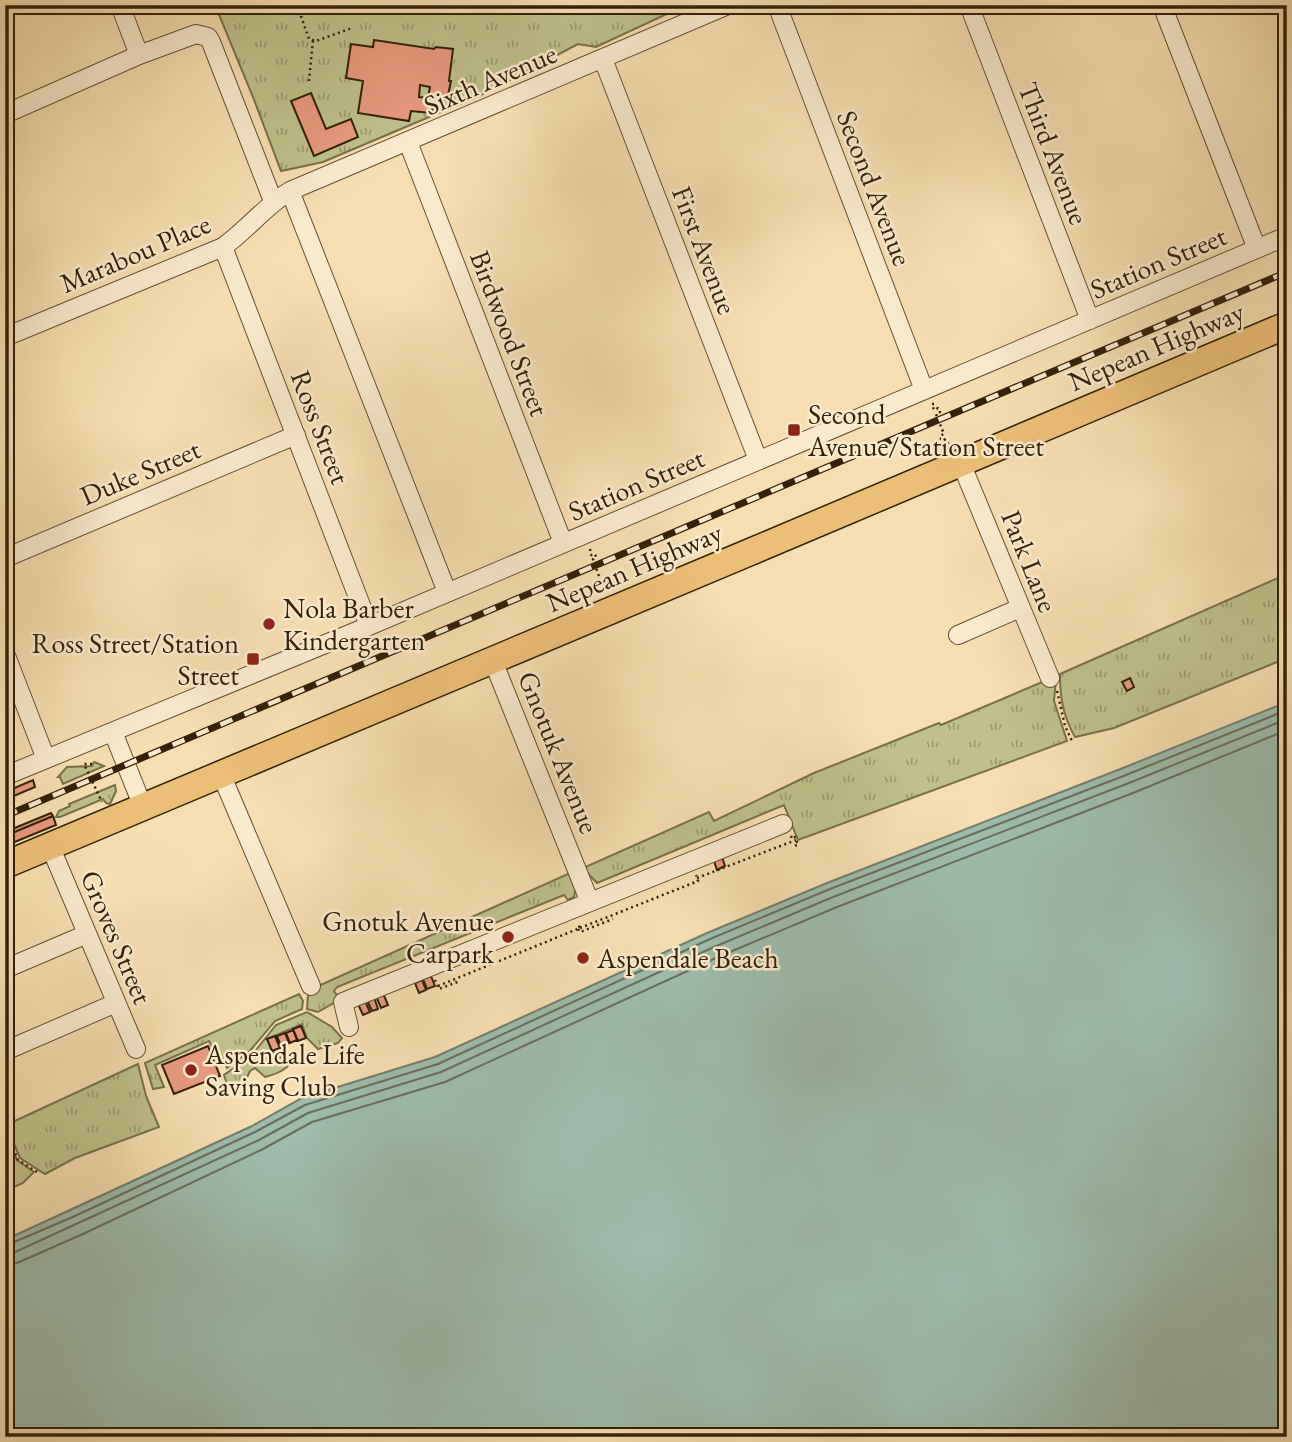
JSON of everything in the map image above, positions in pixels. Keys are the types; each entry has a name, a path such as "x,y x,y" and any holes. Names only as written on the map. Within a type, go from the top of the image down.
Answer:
{"highway":[{"name":"Nepean Highway","path":"5,864 600,616 956,456 1287,325"}],"street":[{"path":"120,5 139,55"},
{"name":"Sixth Avenue","path":"273,201 290,191 728,5"},
{"name":"Second Avenue","path":"776,5 932,386"},
{"name":"Third Avenue","path":"969,5 1090,320"},
{"path":"1162,5 1257,249"},
{"path":"5,114 139,55 196,34 208,37 273,201"},
{"name":"First Avenue","path":"603,59 758,460"},
{"name":"Birdwood Street","path":"408,142 563,543"},
{"path":"290,191 447,592"},
{"name":"Marabou Place","path":"5,337 223,247 273,201"},
{"name":"Station Street","path":"5,776 369,626 1287,236"},
{"name":"Ross Street","path":"223,247 369,626"},
{"name":"Duke Street","path":"5,558 296,435"},
{"name":"Park Lane","path":"956,456 1051,678"},
{"path":"958,635 1020,608"},
{"name":"Gnotuk Avenue","path":"493,661 576,862 589,900"},
{"path":"7,662 46,759"},
{"path":"113,732 143,807"},
{"path":"221,774 311,986"},
{"path":"349,1027 343,1002 589,900 693,870 783,824"},
{"name":"Groves Street","path":"50,846 136,1049"},
{"path":"5,969 87,934"},
{"path":"5,1051 116,1003"}],"path":[{"path":"300,5 309,39 316,41 352,28"},
{"path":"309,81 313,40"},
{"path":"932,386 947,398 932,404 934,410 939,410 936,414 944,434 940,436 941,439 946,438 956,456"},
{"path":"587,533 593,548 589,550 591,555 596,557 593,559 600,579 596,582 602,583 606,593 593,599 600,616"},
{"path":"1051,678 1058,676 1057,695 1072,741"},
{"path":"92,764 84,764 106,807"},
{"path":"575,934 698,881 693,870 797,842 792,846"},
{"path":"579,930 613,919"},
{"path":"430,967 439,989 460,981"},
{"path":"5,1128 18,1160 38,1175"}],"green space":[{"path":"215,5 686,5 596,47 578,44 481,95 323,162 281,171"},
{"path":"1287,574 1287,658 1114,728 1075,737 1063,707 1060,674"},
{"path":"1047,680 1056,680 1054,701 1067,741 798,840 784,805 597,883 583,868 709,812 714,821 814,773 939,723 941,725"},
{"path":"94,762 104,766 63,784 58,777 67,767 92,766"},
{"path":"115,785 116,791 110,804 103,799 56,817 59,811 70,806 69,804"},
{"path":"570,873 576,888 574,897 568,900 564,895 337,987 334,991 338,997 337,1001 318,1012 307,1009 308,995 318,991 316,987"},
{"path":"299,994 303,1001 302,1009 275,1021 249,1052 227,1068 224,1061 219,1063 209,1041 155,1065 164,1087 153,1089 145,1063"},
{"path":"307,1012 332,1027 342,1038 338,1043 318,1049 307,1038 302,1024 267,1039 277,1058 291,1056 286,1068 265,1077 255,1068 250,1071 243,1086 227,1084 224,1075 252,1055 276,1025"},
{"path":"138,1064 146,1096 159,1127 75,1158 45,1174 20,1158 6,1125"},
{"path":"5,1131 17,1160 34,1172 23,1183 5,1191"}],"water":[{"path":"1287,702 1287,1437 5,1437 5,1240 252,1126 302,1098 435,1057 707,933 827,883"}],"building":[{"path":"374,40 434,49 453,49 447,100 428,97 430,87 420,85 419,97 428,98 428,104 433,105 432,113 411,111 409,121 358,113 363,81 346,78 351,44 373,47"},
{"path":"311,93 326,129 351,119 358,137 314,156 291,101"},
{"path":"1130,678 1134,687 1127,691 1122,682"},
{"path":"33,780 35,787 14,796 12,789"},
{"path":"51,813 53,816 5,836 5,832"},
{"path":"53,816 56,825 5,846 5,836"},
{"path":"721,854 725,866 717,870 713,858"},
{"path":"431,976 435,986 427,989 423,979"},
{"path":"422,980 426,990 419,993 415,983"},
{"path":"383,993 388,1005 381,1008 376,996"},
{"path":"374,997 378,1009 372,1011 367,1000"},
{"path":"365,1001 370,1012 363,1015 358,1004"},
{"path":"301,1026 306,1038 298,1041 293,1029"},
{"path":"293,1030 297,1040 290,1043 286,1033"},
{"path":"285,1033 289,1043 281,1046 277,1036"},
{"path":"275,1036 280,1048 272,1051 267,1039"},
{"name":"Aspendale Life Saving Club","path":"208,1046 220,1076 174,1094 162,1065"}],"railway":[{"path":"5,816 1287,272"}],"place":[{"name":"Second Avenue/Station Street","path":"794,430"},
{"name":"Nola Barber Kindergarten","path":"269,624"},
{"name":"Ross Street/Station Street","path":"253,659"},
{"name":"Gnotuk Avenue Carpark","path":"508,937"},
{"name":"Aspendale Beach","path":"583,958"},
{"name":"Aspendale Life Saving Club","path":"191,1070"}]}
